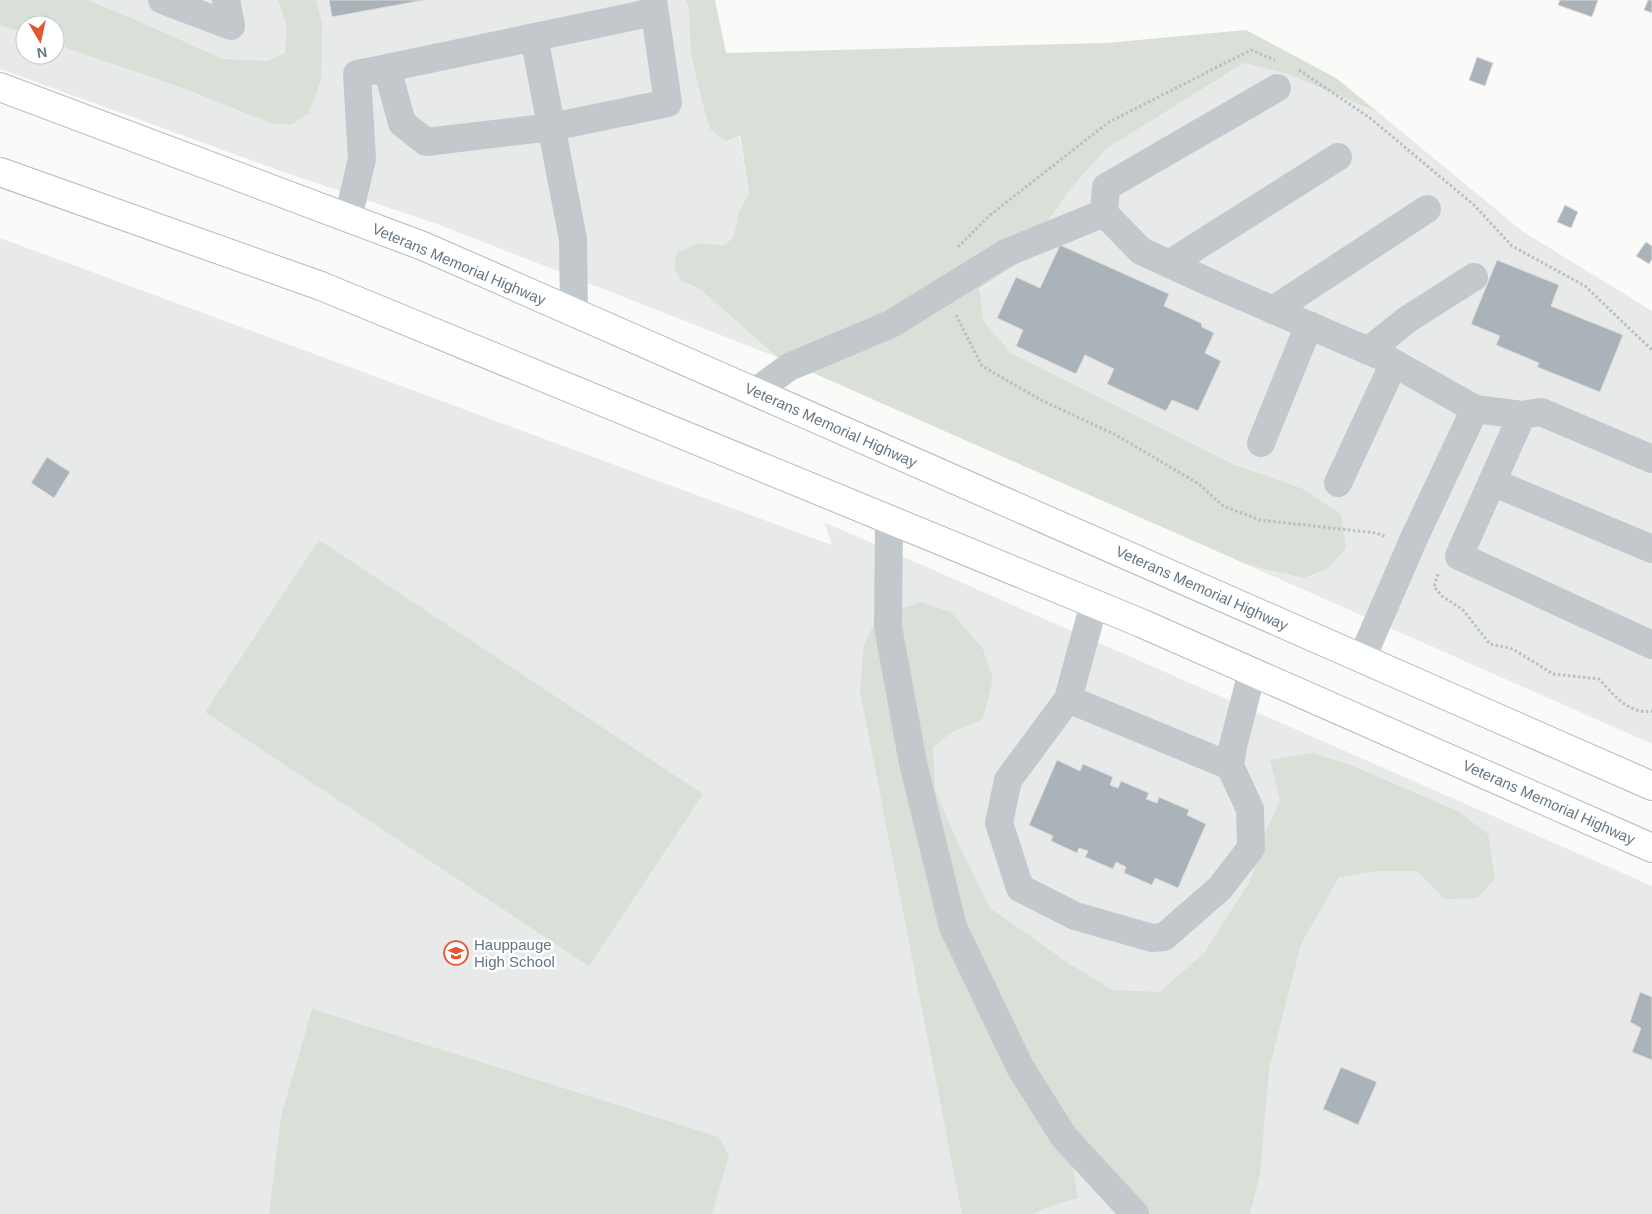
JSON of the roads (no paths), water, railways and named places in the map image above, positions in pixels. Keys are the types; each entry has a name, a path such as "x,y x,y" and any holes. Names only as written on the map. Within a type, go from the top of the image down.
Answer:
{"highway":[{"name":"Veterans Memorial Highway","path":"0,87 423,246 1652,786"},
{"name":"Veterans Memorial Highway","path":"0,172 321,286 1094,604 1652,848"}],"lane":[{"path":"162,0 231,26 226,0"},
{"path":"348,218 362,159 356,74 534,37 654,6 668,102 552,127 426,142 402,123 387,68"},
{"path":"534,37 573,239 574,313"},
{"path":"1277,88 1106,187 1104,213 1141,251 1394,363 1475,409 1522,415 1542,412 1652,459"},
{"path":"1169,264 1338,157"},
{"path":"1273,310 1427,209"},
{"path":"756,392 790,367 891,324 1006,253 1104,213"},
{"path":"1368,351 1408,319 1474,277"},
{"path":"1262,443 1309,326"},
{"path":"1338,483 1394,363"},
{"path":"1362,658 1419,528 1475,409"},
{"path":"1522,415 1459,556 1652,645"},
{"path":"1492,482 1652,550"},
{"path":"889,520 888,626 913,762 953,926 1020,1067 1064,1137 1135,1214"},
{"path":"1094,604 1068,699 1008,780 999,822 1020,888 1075,916 1152,938 1164,937 1220,888 1251,848 1250,809 1230,766 1233,746 1252,672"},
{"path":"1068,699 1230,766"}],"place":[{"name":"Hauppauge High School","path":"456,953"}]}
